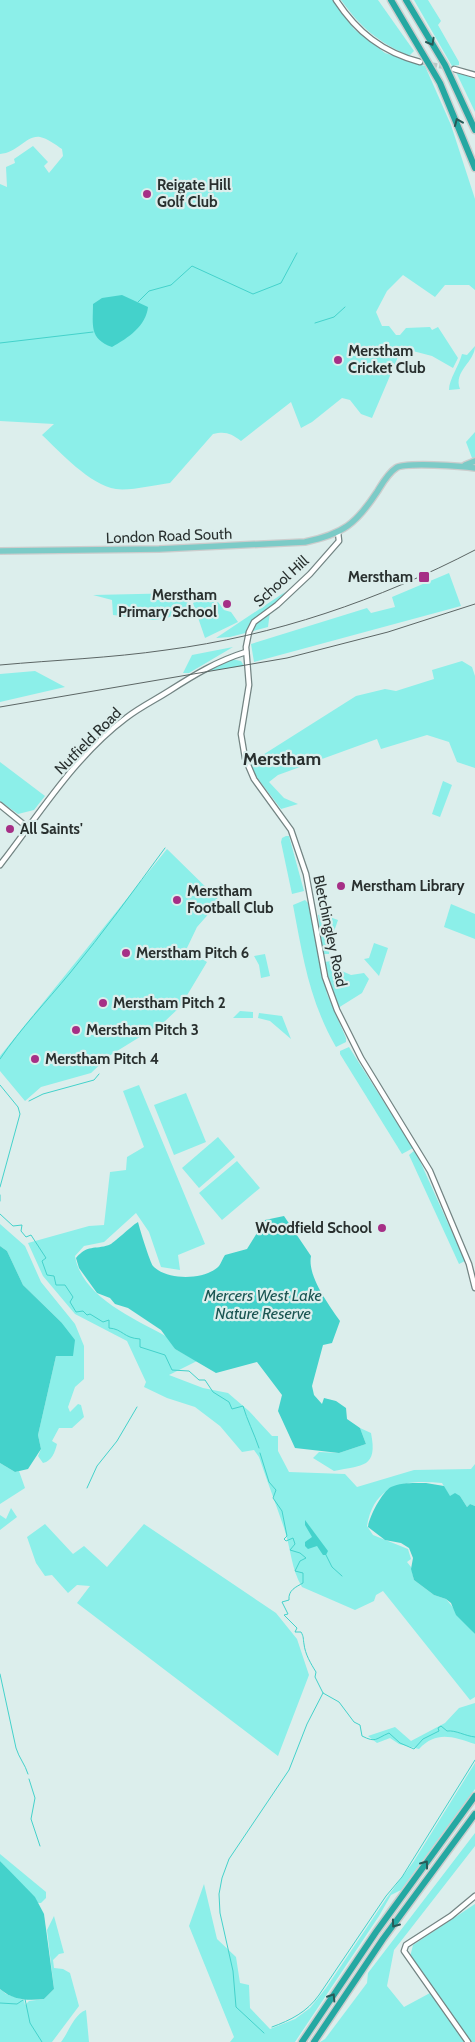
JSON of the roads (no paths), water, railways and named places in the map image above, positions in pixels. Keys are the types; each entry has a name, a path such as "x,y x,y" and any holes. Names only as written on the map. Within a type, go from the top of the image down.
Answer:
{"highway":[{"path":"391,0 440,83 475,168"},
{"path":"406,0 445,65 475,130"},
{"path":"302,2042 376,1932 475,1796"},
{"path":"314,2042 383,1939 475,1814"}],"main road":[{"path":"463,465 475,462"},
{"name":"London Road South","path":"0,551 159,549 280,545 305,542 338,532 356,521 397,467 406,464 463,465"},
{"path":"463,465 475,468"}],"street":[{"path":"336,0 356,27 372,41 390,52 420,62"},
{"path":"454,69 475,75"},
{"name":"School Hill","path":"246,652 246,641 254,622 277,605 330,553 339,541 338,532"},
{"name":"Nutfield Road","path":"0,865 27,827 77,766 126,717 188,678 225,659 246,652"},
{"name":"Bletchingley Road","path":"246,652 249,686 240,734 245,758 254,779 291,830 306,874 325,977 336,1010 361,1058 430,1171 469,1264 475,1288"},
{"path":"0,805 27,827"},
{"path":"468,2042 404,1951 406,1945 451,1916 475,1896"}],"water":[{"path":"122,295 148,307 147,314 135,331 112,347 99,340 96,335 93,325 93,304 102,298"},
{"name":"Mercers West Lake Nature Reserve","path":"284,1216 311,1256 312,1272 316,1281 325,1299 340,1321 332,1343 323,1345 312,1386 314,1395 322,1404 324,1398 336,1401 346,1408 347,1419 360,1428 366,1444 339,1453 295,1448 278,1411 282,1395 257,1362 216,1373 175,1349 161,1330 128,1308 115,1304 110,1298 97,1293 79,1268 76,1258 88,1249 111,1244 138,1222 153,1266 167,1274 186,1277 196,1276 213,1271 219,1266 225,1255 247,1249 265,1220"},
{"path":"0,1246 7,1251 23,1285 61,1322 75,1340 73,1356 56,1356 38,1435 41,1449 28,1469 15,1472 0,1463"},
{"path":"426,1483 444,1486 450,1496 455,1493 460,1496 467,1507 470,1504 475,1506 475,1634 456,1615 451,1603 434,1595 414,1580 411,1569 413,1558 409,1548 401,1543 385,1540 368,1527 377,1505 387,1490 395,1485"},
{"path":"305,1520 328,1551 326,1555 323,1555 317,1546 308,1549 305,1546 305,1542 312,1537 305,1525"},
{"path":"0,1861 35,1897 44,1914 54,1989 44,1999 21,1999 0,1989"}],"waterway":[{"path":"138,302 149,291 171,285 192,266 253,294 281,283 297,253"},
{"path":"315,323 334,317 345,307"},
{"path":"0,343 93,332"},
{"path":"0,1059 70,973 165,848"},
{"path":"29,1101 43,1094 94,1080 99,1074"},
{"path":"0,1085 18,1107 20,1114 0,1187"},
{"path":"0,1195 0,1201"},
{"path":"0,1214 13,1226 22,1225 21,1231 26,1237 31,1235 46,1258 42,1261 47,1275 54,1276 56,1285 65,1285 73,1297 70,1302 76,1312 83,1311 87,1315 90,1314 103,1322 109,1320 109,1328 140,1339 140,1347 165,1355 172,1370 189,1371 199,1380 205,1380 213,1392 229,1402 232,1409 243,1406 259,1448"},
{"path":"87,1488 97,1466 117,1441 137,1407"},
{"path":"260,1453 269,1482 276,1490 273,1498 282,1511 287,1536 284,1539 286,1541 293,1538 295,1544 290,1550 300,1553 306,1558 300,1561 295,1571 303,1573 303,1583 291,1591 289,1600 282,1602 288,1614 284,1615 297,1628 295,1632 301,1632 310,1662 316,1672 315,1677 323,1693 339,1702 354,1722 360,1725 362,1736 370,1739 376,1739 389,1733 400,1743 414,1749 423,1739 439,1731 438,1728 441,1726 447,1731 475,1737"},
{"path":"326,1555 332,1567 342,1576"},
{"path":"0,1674 16,1748 28,1774"},
{"path":"264,2033 236,2007 233,1971 220,1913 219,1894 222,1878 229,1859 289,1770 307,1724 323,1693"},
{"path":"272,2027 298,2015 319,1995 386,1896 402,1877 475,1760"},
{"path":"29,1779 35,1798 31,1819 40,1846"},
{"path":"25,1999 30,2023 42,2042"},
{"path":"0,2003 17,2004 23,2000"}],"tunnel":[{"path":"420,62 454,69"}],"railway":[{"path":"0,665 145,653 246,636 325,614 364,600 439,568 475,550"},
{"path":"0,707 287,658 388,632 475,604"}],"place":[{"name":"Reigate Hill Golf Club","path":"147,194"},
{"name":"Merstham Cricket Club","path":"338,360"},
{"name":"Merstham","path":"424,577"},
{"name":"Merstham Primary School","path":"227,604"},
{"name":"All Saints'","path":"10,829"},
{"name":"Merstham Library","path":"341,886"},
{"name":"Merstham Football Club","path":"177,900"},
{"name":"Merstham Pitch 6","path":"126,953"},
{"name":"Merstham Pitch 2","path":"103,1003"},
{"name":"Merstham Pitch 3","path":"76,1030"},
{"name":"Merstham Pitch 4","path":"35,1059"},
{"name":"Woodfield School","path":"382,1228"}],"district":[{"name":"Merstham","path":"282,759"}]}
